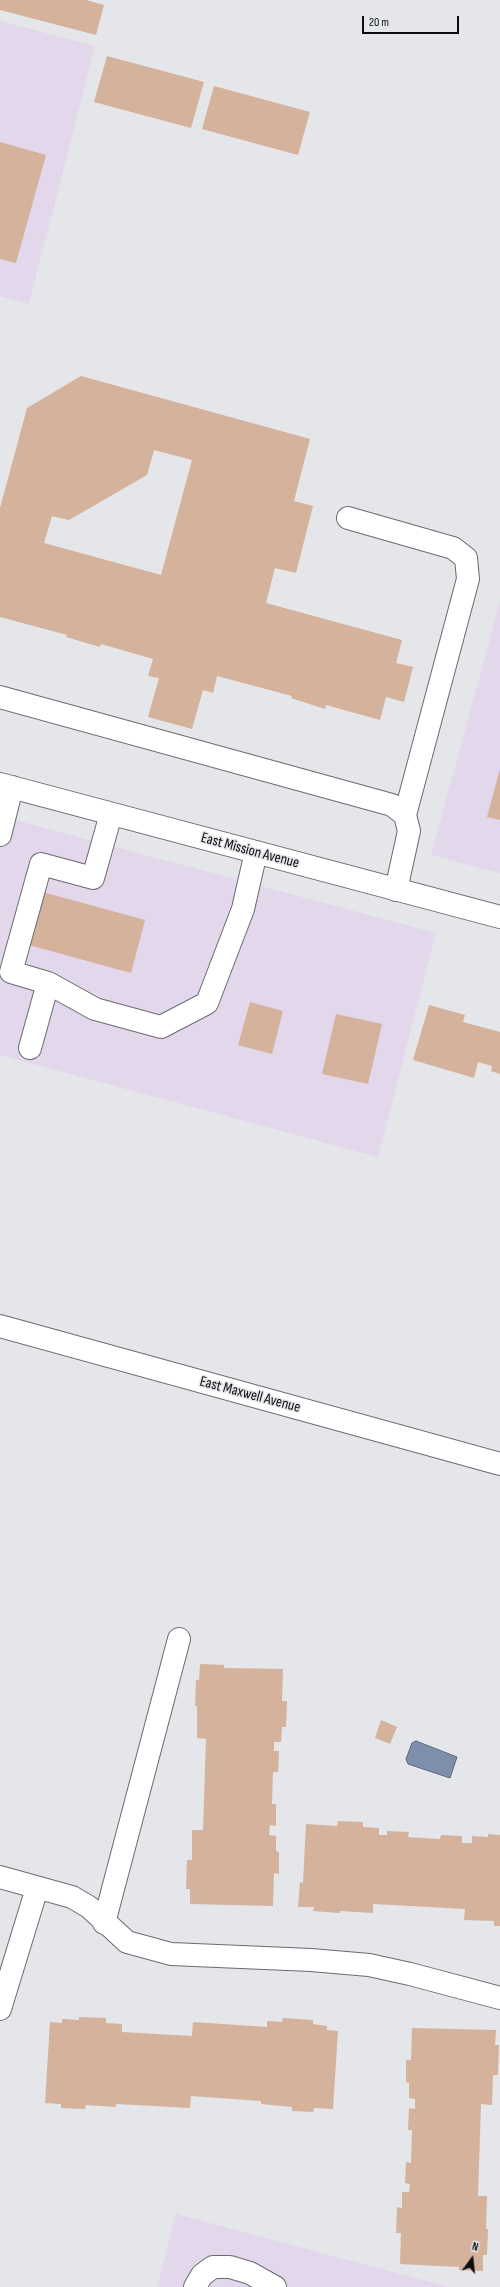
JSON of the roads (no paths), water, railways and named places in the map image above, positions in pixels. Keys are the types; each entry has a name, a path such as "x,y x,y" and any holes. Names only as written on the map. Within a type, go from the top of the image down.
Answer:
{"street":[{"path":"348,518 453,548 466,558 468,580 405,815 409,832 396,890"},
{"path":"0,697 392,805 405,815"},
{"path":"0,836 6,786"},
{"name":"East Mission Avenue","path":"6,786 500,917"},
{"path":"111,814 93,878 41,864 11,972 48,983 95,1009 161,1027 207,1003 243,908 256,852"},
{"path":"30,1048 48,983"},
{"name":"East Maxwell Avenue","path":"0,1326 500,1464"},
{"path":"104,1923 179,1639"},
{"path":"0,1877 72,1897 89,1907 104,1923 127,1942 171,1954 311,1960 369,1965 410,1974 500,1998"},
{"path":"0,2009 37,1888"},
{"path":"195,2287 202,2275 214,2267 230,2267 250,2273 275,2287"}],"water":[{"path":"416,1741 457,1757 450,1778 408,1764 406,1759 412,1743"}]}
